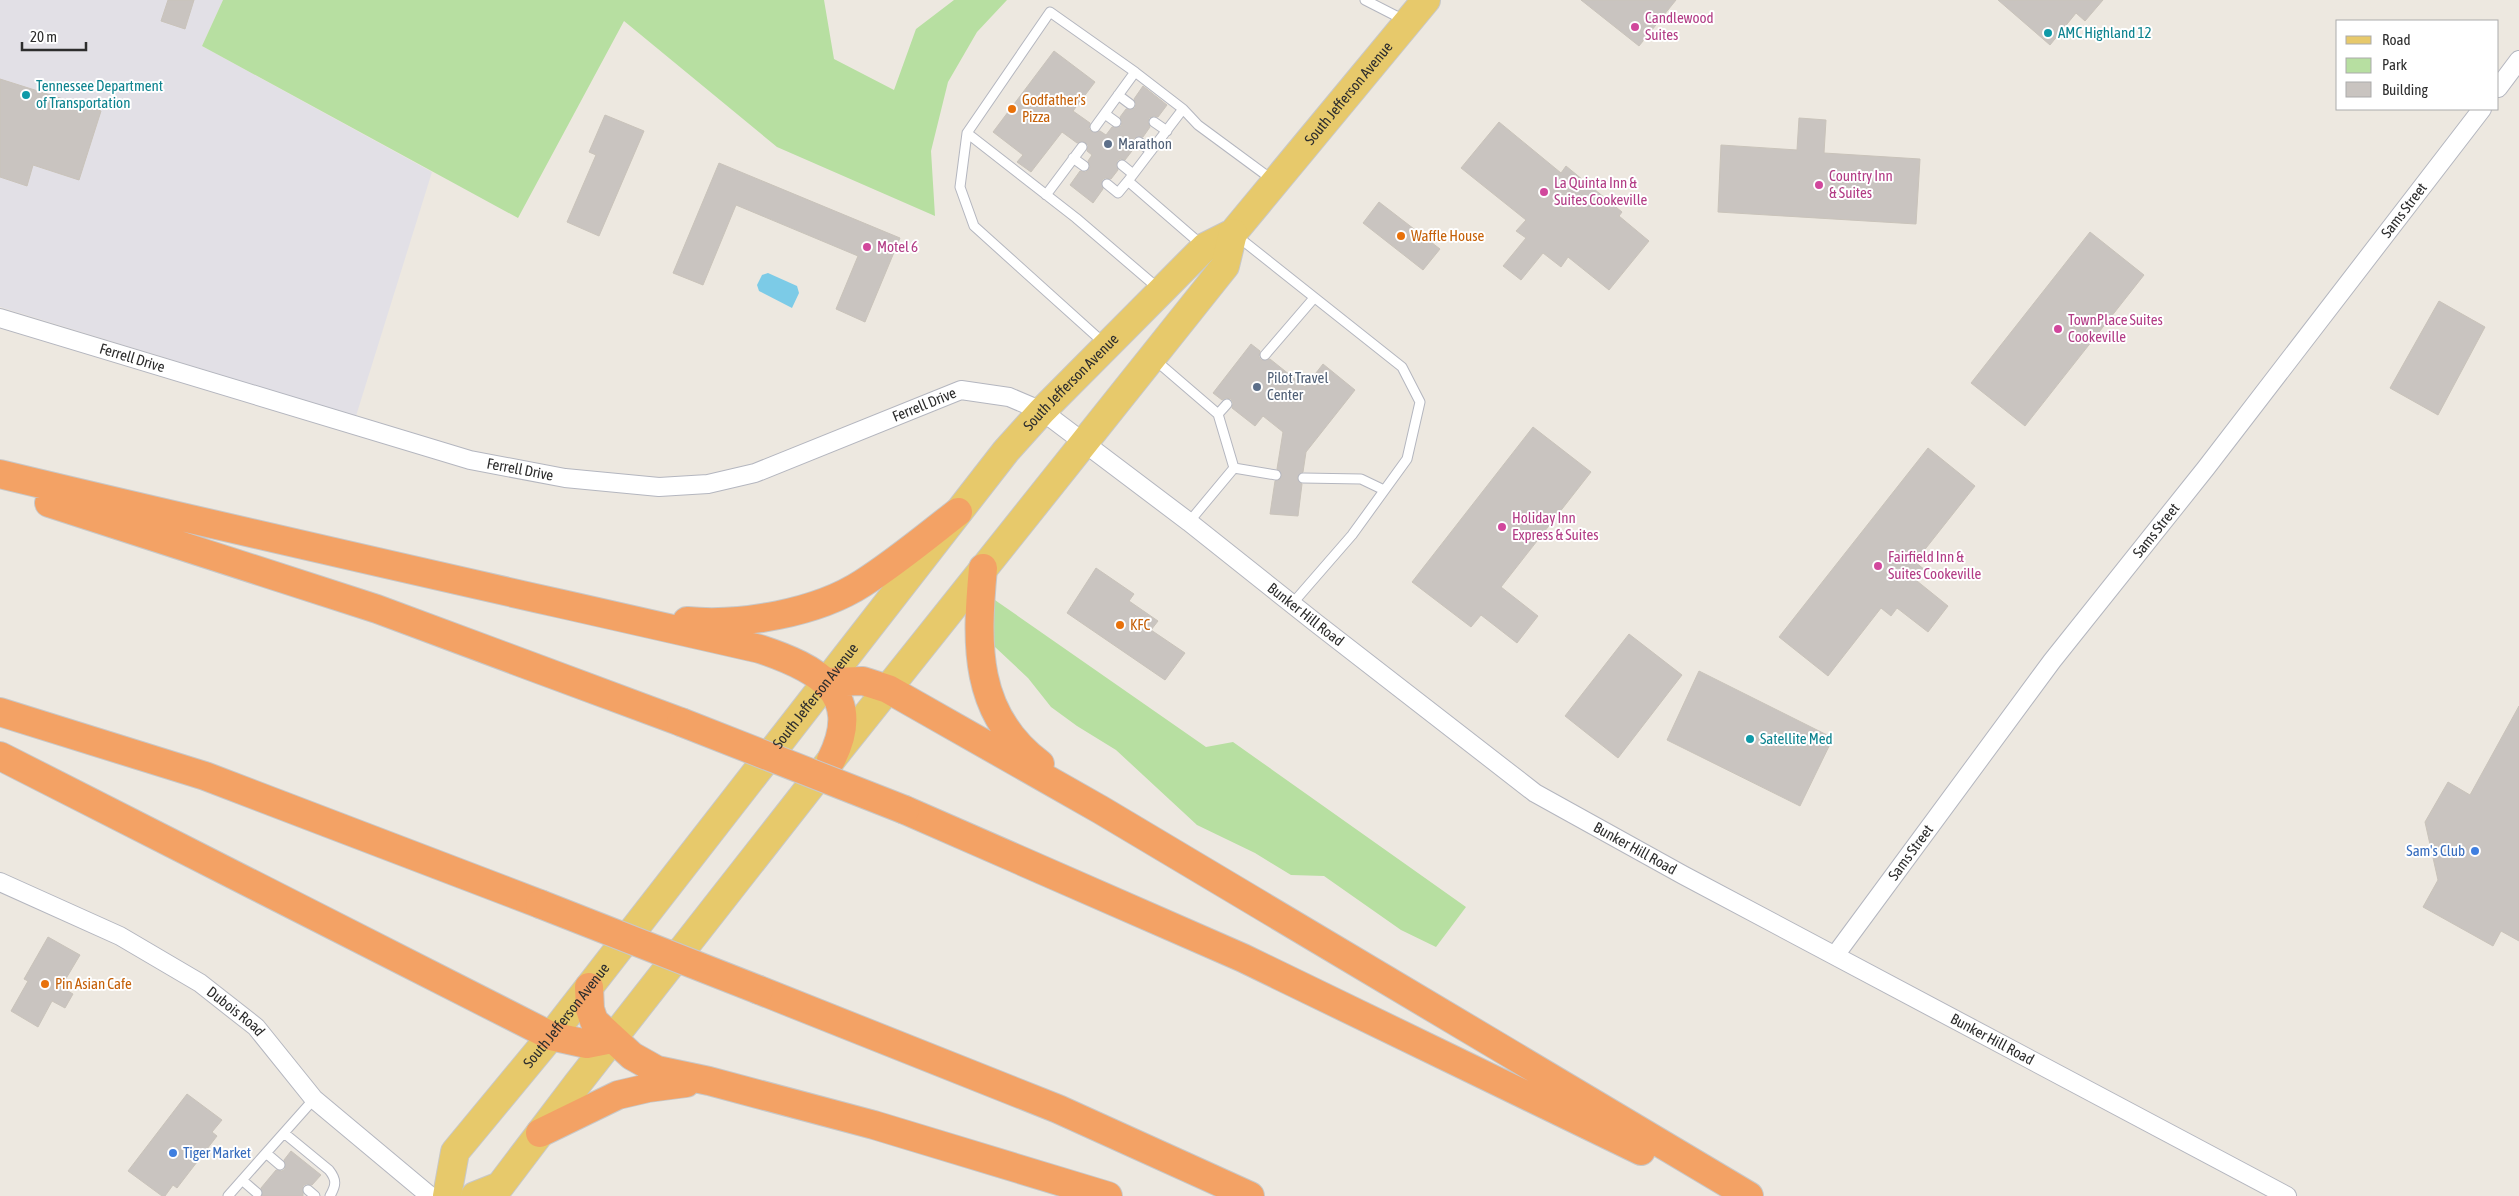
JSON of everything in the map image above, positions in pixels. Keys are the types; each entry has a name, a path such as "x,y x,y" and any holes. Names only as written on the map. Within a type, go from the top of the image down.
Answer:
{"highway":[{"path":"0,474 294,545 760,649 799,664 827,682 843,706 843,731 831,760"},
{"path":"0,487 377,609 681,722 905,810 1243,958 1732,1196"},
{"path":"600,612 696,621 757,620 814,605 862,584 958,512"},
{"path":"983,568 980,609 980,661 989,699 1020,748 1101,810"},
{"path":"827,682 863,681 888,689 1101,810 1749,1196"},
{"path":"0,712 205,776 540,904 1058,1109 1250,1196"},
{"path":"0,756 551,1036 587,1044 612,1039"},
{"path":"589,987 590,1009 594,1021 612,1039 645,1065 657,1070 709,1081 874,1125 1108,1196"},
{"path":"540,1133 618,1095 648,1088 709,1081"}],"main road":[{"name":"South Jefferson Avenue","path":"447,1196 455,1152 551,1036 1006,451 1042,411 1205,247 1233,233 1426,0"},
{"name":"South Jefferson Avenue","path":"474,1196 500,1186 612,1039 831,760 1225,266 1233,233"}],"street":[{"path":"2499,87 2519,60"},
{"name":"Sams Street","path":"1836,954 2052,661 2206,468 2481,110"},
{"name":"Ferrell Drive","path":"0,318 470,460 565,478 659,487 708,484 754,473 961,390 1009,397 1042,411"},
{"name":"Bunker Hill Road","path":"1042,411 1189,522 1535,793 1692,879 1836,954 2287,1196"},
{"name":"Dubois Road","path":"0,882 120,936 200,983 256,1028 314,1099 430,1196"}],"lane":[{"path":"1365,0 1406,22"},
{"path":"1108,346 974,226 960,187 967,133 1050,12 1135,72 1183,109 1198,125 1275,182"},
{"path":"1095,127 1135,72"},
{"path":"1118,95 1130,104"},
{"path":"1107,184 1118,193 1183,109"},
{"path":"1105,114 1116,122"},
{"path":"1154,122 1166,131"},
{"path":"967,133 1046,195 1161,291"},
{"path":"1139,142 1151,151"},
{"path":"1046,195 1082,147"},
{"path":"1073,158 1084,166"},
{"path":"1122,165 1131,178 1205,247"},
{"path":"1233,233 1402,368 1420,402 1407,459 1352,535 1292,604"},
{"path":"1265,355 1314,298"},
{"path":"1152,357 1218,414 1234,468"},
{"path":"1218,414 1227,404"},
{"path":"1234,468 1276,475"},
{"path":"1189,522 1234,468"},
{"path":"1303,478 1361,479 1384,490"},
{"path":"228,1196 314,1099"},
{"path":"284,1132 335,1178 336,1186 330,1196"},
{"path":"266,1153 280,1165"},
{"path":"242,1180 257,1193"}],"shaded area":[{"path":"0,0 223,0 202,46 432,172 356,416 0,307"}],"green space":[{"path":"223,0 824,0 834,59 894,90 916,29 954,0 1007,0 977,32 948,82 931,151 935,216 777,147 624,21 518,218 202,46"},
{"path":"992,598 1206,747 1233,742 1466,907 1436,947 1401,930 1324,876 1291,875 1255,853 1197,825 1116,750 1077,726 1051,707 1028,678 995,647 990,629"}],"water":[{"path":"768,273 797,286 799,293 792,308 759,291 757,285 762,275"}],"building":[{"path":"168,0 194,0 185,29 161,21"},
{"name":"Candlewood Suites","path":"1581,0 1676,0 1639,46"},
{"name":"AMC Highland 12","path":"1998,0 2103,0 2085,21 2076,13 2050,45"},
{"path":"1054,51 1095,82 1073,111 1090,123 1089,129 1092,132 1100,131 1106,135 1112,127 1121,126 1120,117 1126,109 1135,108 1134,99 1143,86 1167,105 1158,117 1149,118 1150,127 1143,137 1134,138 1135,147 1125,160 1120,159 1117,161 1118,170 1111,179 1105,178 1102,180 1103,189 1093,203 1070,185 1080,171 1086,172 1090,167 1088,161 1092,155 1087,151 1088,145 1085,142 1077,143 1062,132 1031,172 1017,162 1023,155 993,132"},
{"name":"Tennessee Department of Transportation","path":"0,79 101,111 79,180 33,165 27,186 0,177"},
{"path":"605,115 644,131 599,236 567,222 596,155 589,152"},
{"name":"Country Inn & Suites","path":"1799,118 1826,120 1824,153 1920,159 1916,224 1718,212 1721,145 1797,150"},
{"name":"La Quinta Inn & Suites Cookeville","path":"1499,122 1561,173 1566,166 1622,212 1619,216 1649,241 1609,290 1568,257 1561,267 1543,253 1521,280 1503,266 1526,238 1516,231 1526,220 1461,168"},
{"name":"Motel 6","path":"719,163 900,238 865,322 836,309 858,256 736,205 703,285 673,273"},
{"name":"Waffle House","path":"1379,202 1440,249 1423,270 1363,223"},
{"name":"TownPlace Suites Cookeville","path":"2090,232 2144,275 2025,426 1971,383"},
{"path":"2439,301 2485,327 2438,415 2390,388"},
{"path":"1251,344 1260,351 1259,357 1261,360 1270,359 1305,387 1323,364 1355,390 1306,452 1303,472 1297,477 1302,484 1298,516 1270,514 1275,481 1282,476 1277,469 1283,432 1263,416 1255,426 1232,408 1233,403 1231,399 1226,398 1222,400 1213,393"},
{"name":"Holiday Inn Express & Suites","path":"1533,427 1591,472 1501,587 1538,616 1517,643 1481,615 1471,627 1412,582"},
{"name":"Fairfield Inn & Suites Cookeville","path":"1928,448 1975,486 1915,562 1925,570 1917,581 1948,606 1928,632 1897,608 1891,616 1881,608 1828,676 1779,637"},
{"name":"KFC","path":"1096,568 1134,594 1129,601 1158,621 1151,630 1185,653 1165,680 1067,613"},
{"path":"1629,634 1682,675 1618,758 1565,716"},
{"name":"Satellite Med","path":"1699,671 1833,738 1800,806 1667,740"},
{"name":"Sam's Club","path":"2519,706 2519,941 2501,931 2493,946 2423,907 2438,880 2425,822 2448,782 2470,795"},
{"name":"Pin Asian Cafe","path":"48,937 80,955 61,987 73,994 65,1008 52,1001 38,1027 11,1011 28,981 24,979"},
{"name":"Tiger Market","path":"187,1094 222,1120 212,1132 217,1136 177,1188 173,1185 165,1196 162,1196 128,1171"},
{"path":"291,1151 321,1175 312,1185 306,1184 303,1186 303,1196 262,1196 261,1188 276,1170 282,1171 285,1169 284,1160"}],"place":[{"name":"Candlewood Suites","path":"1635,27"},
{"name":"AMC Highland 12","path":"2048,33"},
{"name":"Tennessee Department of Transportation","path":"26,95"},
{"name":"Godfather's Pizza","path":"1012,109"},
{"name":"Marathon","path":"1108,144"},
{"name":"Country Inn & Suites","path":"1819,185"},
{"name":"La Quinta Inn & Suites Cookeville","path":"1544,192"},
{"name":"Waffle House","path":"1401,236"},
{"name":"Motel 6","path":"867,247"},
{"name":"TownPlace Suites Cookeville","path":"2058,329"},
{"name":"Pilot Travel Center","path":"1257,387"},
{"name":"Holiday Inn Express & Suites","path":"1502,527"},
{"name":"Fairfield Inn & Suites Cookeville","path":"1878,566"},
{"name":"KFC","path":"1120,625"},
{"name":"Satellite Med","path":"1750,739"},
{"name":"Sam's Club","path":"2475,851"},
{"name":"Pin Asian Cafe","path":"45,984"},
{"name":"Tiger Market","path":"173,1153"}]}
